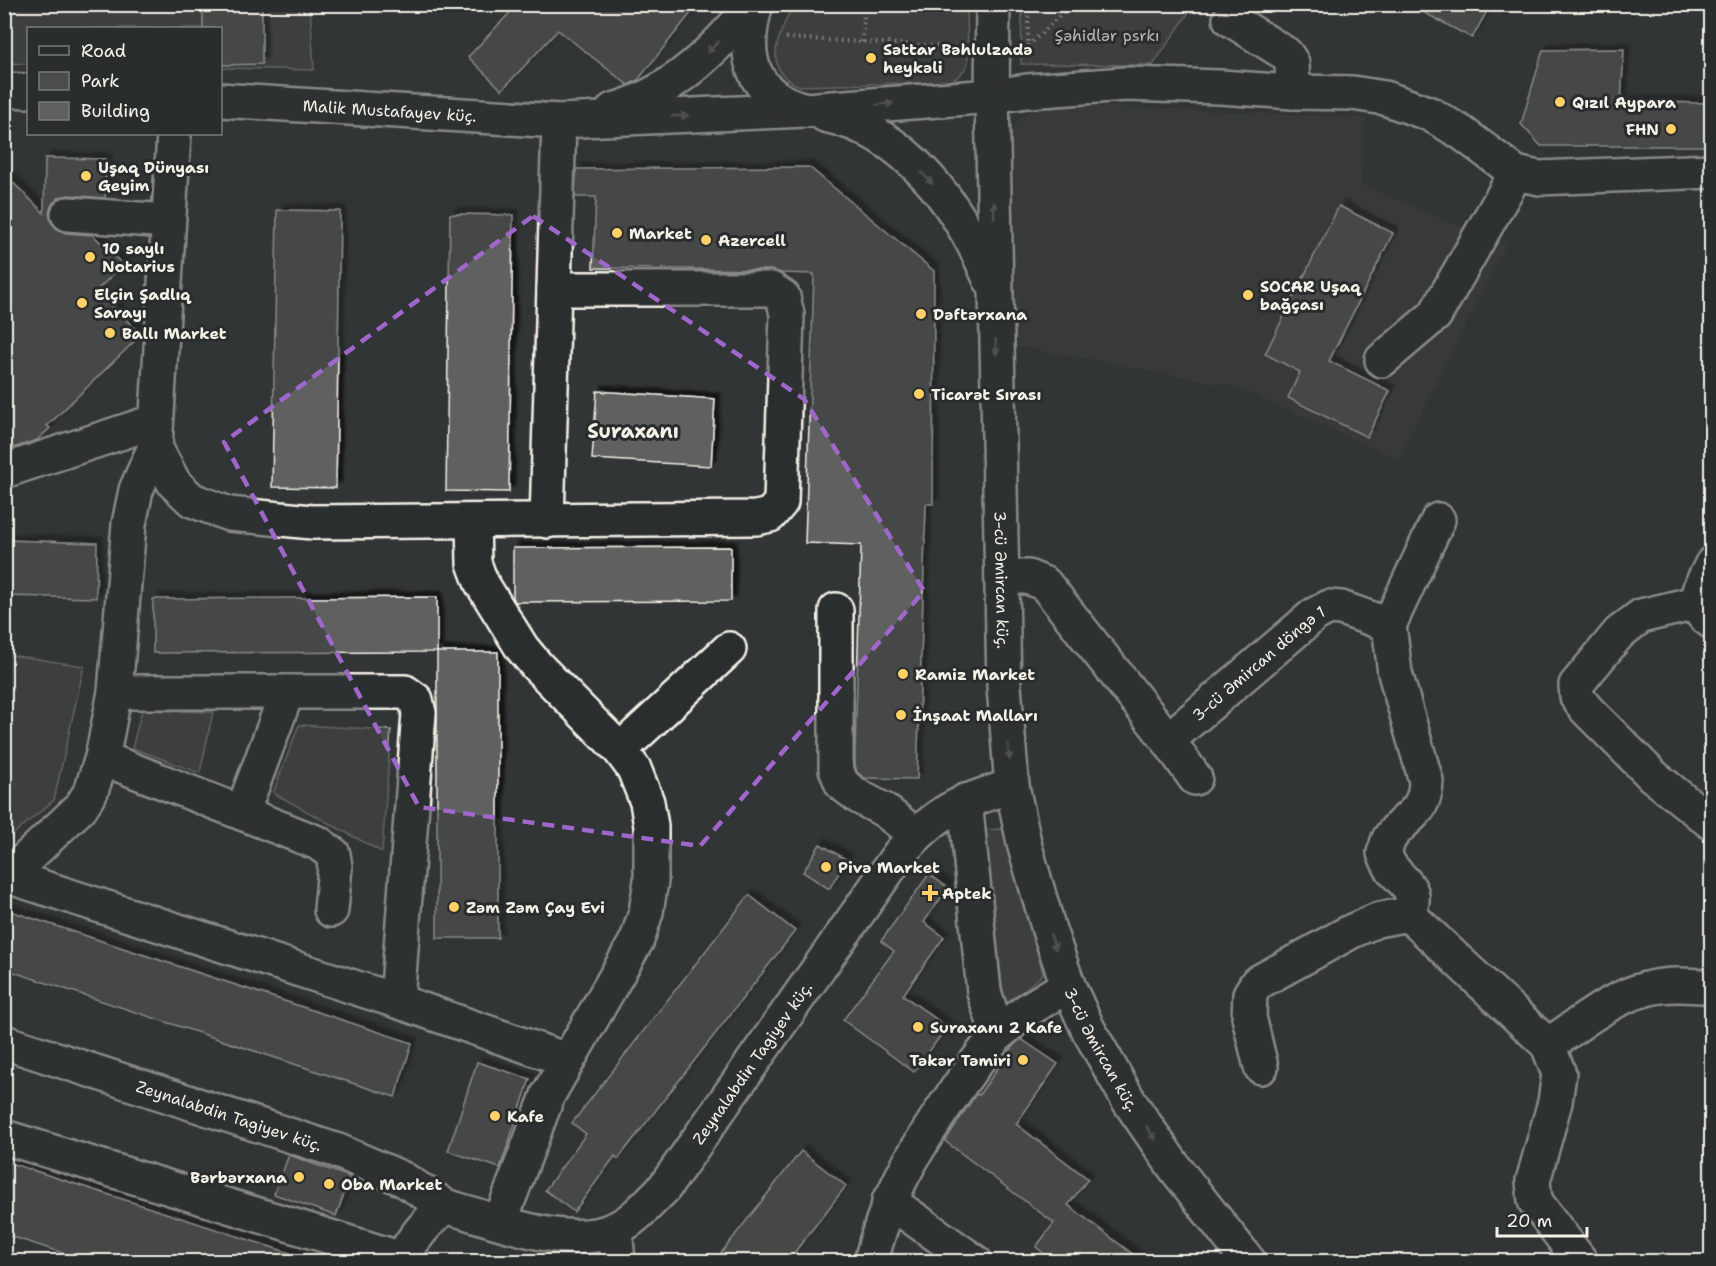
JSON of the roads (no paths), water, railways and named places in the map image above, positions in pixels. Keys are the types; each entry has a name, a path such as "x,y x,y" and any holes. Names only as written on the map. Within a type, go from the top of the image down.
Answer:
{"street":[{"path":"755,4 749,32 749,56 758,77 769,93 786,105 806,111"},
{"path":"559,121 627,106 651,96 674,82 735,27 755,4"},
{"path":"993,4 994,289"},
{"path":"1230,19 1286,54 1292,63 1293,92"},
{"path":"559,121 806,111 1126,84 1220,87 1352,93 1384,98 1430,114 1462,133 1515,173 1539,178 1712,171"},
{"path":"4,90 27,91"},
{"name":"Malik Mustafayev küç.","path":"222,100 559,121"},
{"name":"3-cü Əmircan küç.","path":"806,111 860,124 899,150 935,186 952,208 981,256 994,289 1004,686 1012,786 1025,847 1068,985 1088,1029 1130,1101 1175,1168 1249,1262"},
{"path":"548,520 559,121"},
{"path":"174,135 156,434 136,490 129,524 115,692 102,758 91,791 81,807 6,876 397,1001 567,1060"},
{"path":"1382,360 1435,315 1515,173"},
{"path":"68,214 168,221"},
{"path":"156,434 174,483 192,500 229,514 312,522 756,518 770,514 781,502 787,314 783,297 771,289 554,289"},
{"path":"4,471 156,434"},
{"path":"1408,914 1413,903 1410,886 1390,866 1384,853 1389,838 1419,808 1426,794 1426,781 1395,673 1389,625 1438,520"},
{"path":"473,521 474,563 481,582 522,648 620,750 634,770 647,802 651,826 651,881 646,912 637,940 548,1095 500,1222"},
{"path":"1712,564 1700,588 1704,613 1641,616 1619,633 1576,685 1577,697 1586,710 1653,776 1712,823"},
{"path":"1002,577 1028,577 1045,584 1196,778"},
{"name":"3-cü Əmircan döngə 1","path":"1168,740 1314,615 1329,607 1341,608 1389,625"},
{"path":"836,610 836,769 842,784 859,797 884,810 916,835"},
{"path":"620,750 729,649"},
{"path":"115,692 405,692 416,700 419,713 397,1001"},
{"path":"242,813 286,692"},
{"path":"102,758 318,843 333,854 335,867 331,910"},
{"name":"Zeynalabdin Tagiyev küç.","path":"4,1042 338,1151 403,1179 445,1206 545,1234 588,1236 615,1229 641,1211 664,1188 887,872 916,835 938,816 965,801 1012,786"},
{"path":"965,801 984,993 998,1035"},
{"path":"1408,914 1548,1045 1559,1074 1555,1102 1533,1181 1535,1201 1581,1262"},
{"path":"1261,1067 1249,1017 1250,994 1257,983 1350,932 1377,920 1408,914"},
{"path":"1548,1045 1620,998 1647,988 1686,984 1712,987"},
{"path":"871,1262 877,1234 889,1201 912,1155 977,1060 998,1035 1026,1011 1068,985"},
{"path":"4,1137 401,1260 430,1219 445,1206"},
{"path":"889,1201 975,1262"},
{"path":"615,1229 618,1262"}],"place":[{"name":"Səttar Bəhlulzadə heykəli","path":"871,58"},
{"name":"Qızıl Aypara","path":"1560,102"},
{"name":"FHN","path":"1671,129"},
{"name":"Uşaq Dünyası Geyim","path":"86,176"},
{"name":"Market","path":"617,233"},
{"name":"Azercell","path":"706,240"},
{"name":"10 saylı Notarius","path":"90,257"},
{"name":"SOCAR Uşaq bağçası","path":"1248,295"},
{"name":"Elçin Şadlıq Sarayı","path":"82,303"},
{"name":"Dəftərxana","path":"921,314"},
{"name":"Ballı Market","path":"110,333"},
{"name":"Ticarət Sırası","path":"919,394"},
{"name":"Ramiz Market","path":"903,674"},
{"name":"İnşaat Malları","path":"901,715"},
{"name":"Pivə Market","path":"826,867"},
{"name":"Aptek","path":"930,893"},
{"name":"Zəm Zəm Çay Evi","path":"454,907"},
{"name":"Suraxanı 2 Kafe","path":"918,1027"},
{"name":"Təkər Təmiri","path":"1023,1060"},
{"name":"Kafe","path":"495,1116"},
{"name":"Bərbərxana","path":"299,1177"},
{"name":"Oba Market","path":"329,1184"}],"district":[{"name":"Suraxanı","path":"633,431"}],"park label":[{"name":"Şəhidlər psrkı","path":"1107,35"}]}
